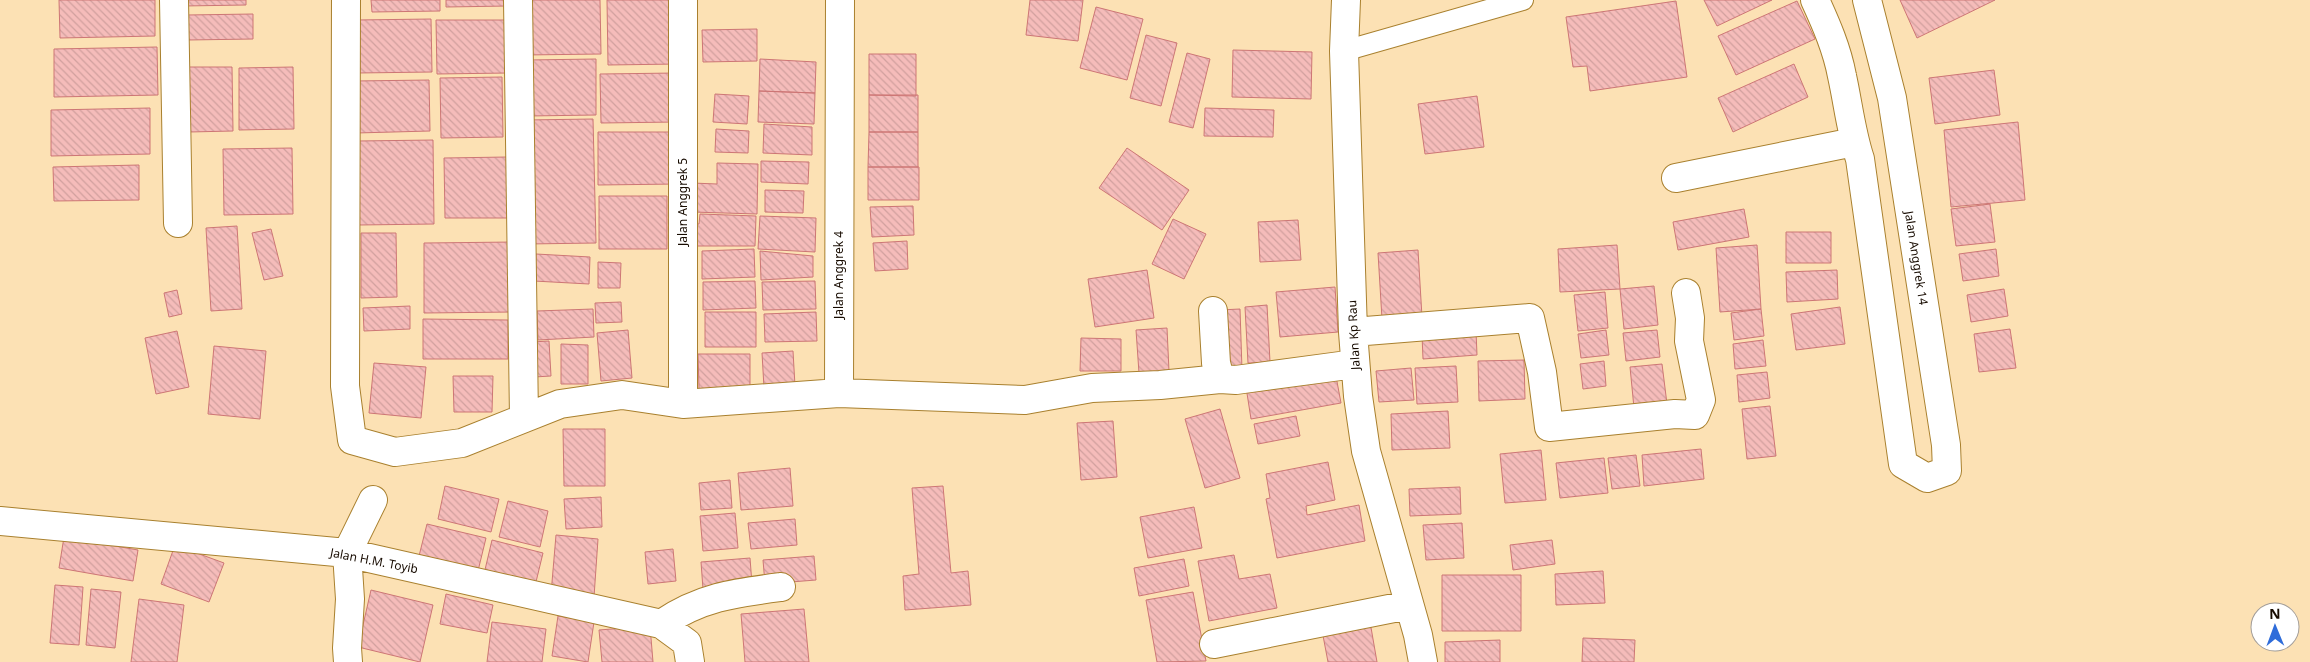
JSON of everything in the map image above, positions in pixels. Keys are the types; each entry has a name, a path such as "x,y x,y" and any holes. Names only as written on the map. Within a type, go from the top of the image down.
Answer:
{"street":[{"path":"174,0 178,223"},
{"path":"346,0 346,386 352,440 394,452 462,443 560,404 622,395 683,404 839,393 1025,400 1092,388 1160,385 1220,379 1236,380 1355,364"},
{"path":"518,0 524,418"},
{"name":"Jalan Anggrek 5","path":"682,0 683,404"},
{"name":"Jalan Anggrek 4","path":"839,393 840,0"},
{"path":"1676,178 1854,142 1842,74 1827,26 1815,0"},
{"name":"Jalan Anggrek 14","path":"1854,142 1860,159 1903,464 1927,478 1947,470 1946,445 1892,98 1867,0"},
{"name":"Jalan Kp Rau","path":"1351,3 1344,51 1355,364 1366,451 1418,635 1423,662"},
{"path":"1353,332 1530,318 1542,372 1549,427 1675,414 1695,415 1702,400 1689,341 1690,318 1686,293"},
{"path":"1213,311 1216,363 1220,379"},
{"path":"348,662 350,599 347,553 373,500"},
{"name":"Jalan H.M. Toyib","path":"0,521 347,553 661,624 687,643 690,662"},
{"path":"661,624 683,609 715,598 781,587"},
{"path":"1214,644 1409,605"}],"lane":[{"path":"1344,51 1523,0"}],"building":[{"path":"59,0 155,0 155,36 60,38"},
{"path":"183,0 246,0 246,5 183,6"},
{"path":"371,0 440,0 440,11 372,12"},
{"path":"446,0 508,0 508,6 446,7"},
{"path":"524,0 600,0 601,54 524,55"},
{"path":"607,0 676,0 677,64 608,65"},
{"path":"1030,0 1083,0 1078,41 1026,35"},
{"path":"1704,0 1772,0 1717,26"},
{"path":"1900,0 1995,0 1917,38"},
{"path":"1676,1 1687,77 1590,91 1587,66 1573,67 1566,17"},
{"path":"1797,1 1815,39 1736,75 1718,36"},
{"path":"1096,7 1143,19 1127,80 1080,68"},
{"path":"253,14 253,39 188,40 187,15"},
{"path":"431,19 432,72 357,73 356,20"},
{"path":"436,20 507,20 508,73 437,74"},
{"path":"757,29 757,61 703,62 702,30"},
{"path":"1146,35 1177,43 1161,106 1130,98"},
{"path":"157,47 158,95 54,97 54,49"},
{"path":"1233,50 1312,52 1311,99 1232,97"},
{"path":"1187,53 1210,59 1193,128 1169,122"},
{"path":"869,54 916,54 916,96 869,95"},
{"path":"596,59 596,115 528,116 527,60"},
{"path":"760,59 816,62 815,93 759,91"},
{"path":"1794,64 1808,97 1733,132 1718,98"},
{"path":"188,67 232,67 233,131 189,132"},
{"path":"293,67 294,129 239,130 239,68"},
{"path":"1994,70 2000,115 1935,124 1929,78"},
{"path":"676,73 676,122 601,123 600,74"},
{"path":"502,77 503,137 441,138 440,78"},
{"path":"429,80 430,131 356,133 355,81"},
{"path":"759,91 815,93 814,124 758,122"},
{"path":"715,94 749,96 747,124 713,122"},
{"path":"869,95 918,95 918,132 869,132"},
{"path":"1477,96 1484,147 1425,154 1418,104"},
{"path":"150,108 150,154 51,156 51,110"},
{"path":"1205,108 1274,110 1273,137 1204,136"},
{"path":"593,119 596,243 527,244 525,120"},
{"path":"2018,122 2025,200 1951,207 1944,130"},
{"path":"764,124 812,127 812,155 763,153"},
{"path":"716,129 749,131 748,153 715,152"},
{"path":"598,132 677,132 677,184 598,185"},
{"path":"869,132 918,132 918,167 868,167"},
{"path":"433,140 434,224 359,225 358,141"},
{"path":"292,148 293,214 224,215 223,149"},
{"path":"1127,148 1189,190 1162,230 1099,188"},
{"path":"507,157 507,218 445,218 444,158"},
{"path":"761,161 809,162 808,184 761,182"},
{"path":"717,163 758,164 757,214 692,212 692,183 717,184"},
{"path":"139,165 139,200 54,201 53,167"},
{"path":"868,167 919,167 919,200 868,200"},
{"path":"765,190 804,191 803,213 765,212"},
{"path":"599,196 667,196 667,249 599,249"},
{"path":"1990,204 1995,242 1956,246 1951,209"},
{"path":"913,206 914,235 872,237 870,207"},
{"path":"1744,209 1749,237 1678,250 1673,222"},
{"path":"700,214 756,216 755,246 686,246 687,223 699,224"},
{"path":"760,216 816,218 815,252 758,249"},
{"path":"1173,219 1206,234 1184,279 1152,264"},
{"path":"1298,220 1301,260 1260,262 1258,222"},
{"path":"237,226 242,309 211,311 206,228"},
{"path":"271,229 283,276 264,280 252,233"},
{"path":"1786,232 1831,232 1831,263 1786,263"},
{"path":"361,233 396,233 397,297 361,298"},
{"path":"907,241 908,269 875,271 873,243"},
{"path":"514,242 514,312 424,313 424,243"},
{"path":"1617,245 1620,289 1560,292 1558,249"},
{"path":"1757,245 1761,309 1720,312 1716,248"},
{"path":"754,249 755,277 702,279 702,251"},
{"path":"1996,249 1999,276 1963,281 1959,254"},
{"path":"1418,250 1422,317 1382,319 1378,253"},
{"path":"760,251 813,256 813,277 761,280"},
{"path":"536,254 590,257 589,284 534,281"},
{"path":"598,262 621,263 620,288 598,288"},
{"path":"1147,270 1154,318 1095,327 1088,279"},
{"path":"1837,270 1838,299 1787,302 1786,272"},
{"path":"755,281 756,308 703,310 703,282"},
{"path":"815,281 816,309 763,310 762,282"},
{"path":"1654,286 1658,325 1624,329 1620,289"},
{"path":"1335,287 1338,332 1280,337 1276,292"},
{"path":"2004,289 2008,316 1971,322 1967,295"},
{"path":"177,290 182,314 169,317 164,293"},
{"path":"1605,292 1608,328 1578,331 1574,295"},
{"path":"621,302 622,322 596,323 595,303"},
{"path":"1267,305 1270,362 1248,363 1245,307"},
{"path":"410,306 410,329 364,331 363,308"},
{"path":"1840,307 1845,344 1796,350 1791,314"},
{"path":"593,309 594,337 538,340 537,311"},
{"path":"1240,309 1242,370 1222,370 1220,310"},
{"path":"1761,309 1764,336 1734,340 1731,313"},
{"path":"705,312 756,312 756,347 705,347"},
{"path":"816,312 817,341 765,342 764,314"},
{"path":"423,319 508,320 508,359 423,359"},
{"path":"1167,328 1169,371 1139,373 1136,330"},
{"path":"2010,329 2016,368 1979,372 1974,334"},
{"path":"628,330 632,378 601,381 597,333"},
{"path":"1606,330 1609,355 1581,358 1578,334"},
{"path":"1657,330 1660,357 1626,361 1623,333"},
{"path":"177,331 189,387 156,394 145,338"},
{"path":"1476,331 1477,355 1423,359 1422,335"},
{"path":"1081,338 1121,339 1121,371 1080,371"},
{"path":"1763,340 1766,366 1735,369 1733,344"},
{"path":"549,341 551,376 534,377 532,342"},
{"path":"561,344 588,345 588,384 561,384"},
{"path":"214,346 266,351 260,419 208,414"},
{"path":"793,351 795,386 764,388 762,353"},
{"path":"698,354 750,354 750,388 699,389"},
{"path":"1524,360 1525,399 1479,401 1478,361"},
{"path":"1604,361 1606,386 1583,389 1580,364"},
{"path":"374,363 426,367 421,418 369,413"},
{"path":"1662,364 1667,404 1634,408 1630,367"},
{"path":"1456,366 1458,402 1417,404 1415,368"},
{"path":"1411,368 1414,400 1379,402 1376,371"},
{"path":"1335,371 1341,403 1251,419 1246,387"},
{"path":"1767,372 1770,398 1739,402 1737,375"},
{"path":"453,376 493,376 492,412 454,412"},
{"path":"1770,406 1776,456 1747,459 1742,409"},
{"path":"1220,409 1240,478 1205,488 1185,419"},
{"path":"1448,411 1450,448 1392,450 1391,414"},
{"path":"1296,416 1300,436 1258,444 1254,424"},
{"path":"1113,421 1117,477 1081,480 1077,423"},
{"path":"563,429 605,429 605,486 564,486"},
{"path":"1701,449 1704,479 1644,486 1642,455"},
{"path":"1541,450 1546,500 1505,503 1500,454"},
{"path":"1636,455 1640,486 1612,489 1608,458"},
{"path":"1604,458 1608,493 1560,498 1556,463"},
{"path":"1328,462 1335,500 1306,506 1307,515 1359,505 1365,541 1277,558 1266,499 1270,498 1266,474"},
{"path":"790,468 793,506 741,510 738,473"},
{"path":"730,480 732,508 701,510 699,483"},
{"path":"445,486 499,499 491,532 438,519"},
{"path":"943,486 951,573 968,571 971,605 905,610 903,576 919,574 912,488"},
{"path":"1460,487 1461,514 1410,516 1409,489"},
{"path":"601,497 602,527 566,529 564,499"},
{"path":"508,501 548,511 540,547 499,537"},
{"path":"1194,507 1202,548 1148,558 1140,517"},
{"path":"735,513 738,548 703,551 700,516"},
{"path":"795,519 797,545 751,549 748,523"},
{"path":"1462,523 1464,558 1426,560 1423,525"},
{"path":"427,524 486,538 477,575 418,560"},
{"path":"556,535 598,539 594,597 551,594"},
{"path":"64,537 138,550 133,581 59,568"},
{"path":"492,540 543,553 535,586 484,574"},
{"path":"1552,540 1555,564 1513,570 1510,545"},
{"path":"175,545 224,563 209,602 161,584"},
{"path":"673,549 676,581 648,584 645,552"},
{"path":"1234,555 1239,579 1270,574 1277,608 1209,621 1198,561"},
{"path":"814,556 816,580 765,584 763,560"},
{"path":"750,558 752,584 703,589 701,562"},
{"path":"1184,559 1189,586 1139,596 1134,568"},
{"path":"1603,571 1605,603 1556,605 1555,574"},
{"path":"1442,575 1521,575 1521,631 1442,631"},
{"path":"55,585 83,587 79,645 50,643"},
{"path":"91,589 121,592 115,648 86,645"},
{"path":"371,590 433,605 420,662 358,647"},
{"path":"1193,592 1206,661 1157,662 1146,600"},
{"path":"446,594 493,605 487,633 440,624"},
{"path":"139,599 184,605 177,662 131,662"},
{"path":"804,609 809,662 745,662 741,614"},
{"path":"558,616 594,622 588,662 552,656"},
{"path":"1369,616 1377,662 1328,662 1321,625"},
{"path":"492,622 546,629 542,662 487,662"},
{"path":"650,626 653,662 602,662 599,630"},
{"path":"1583,638 1635,640 1634,662 1582,662"},
{"path":"1500,640 1500,662 1445,662 1445,642"}]}
